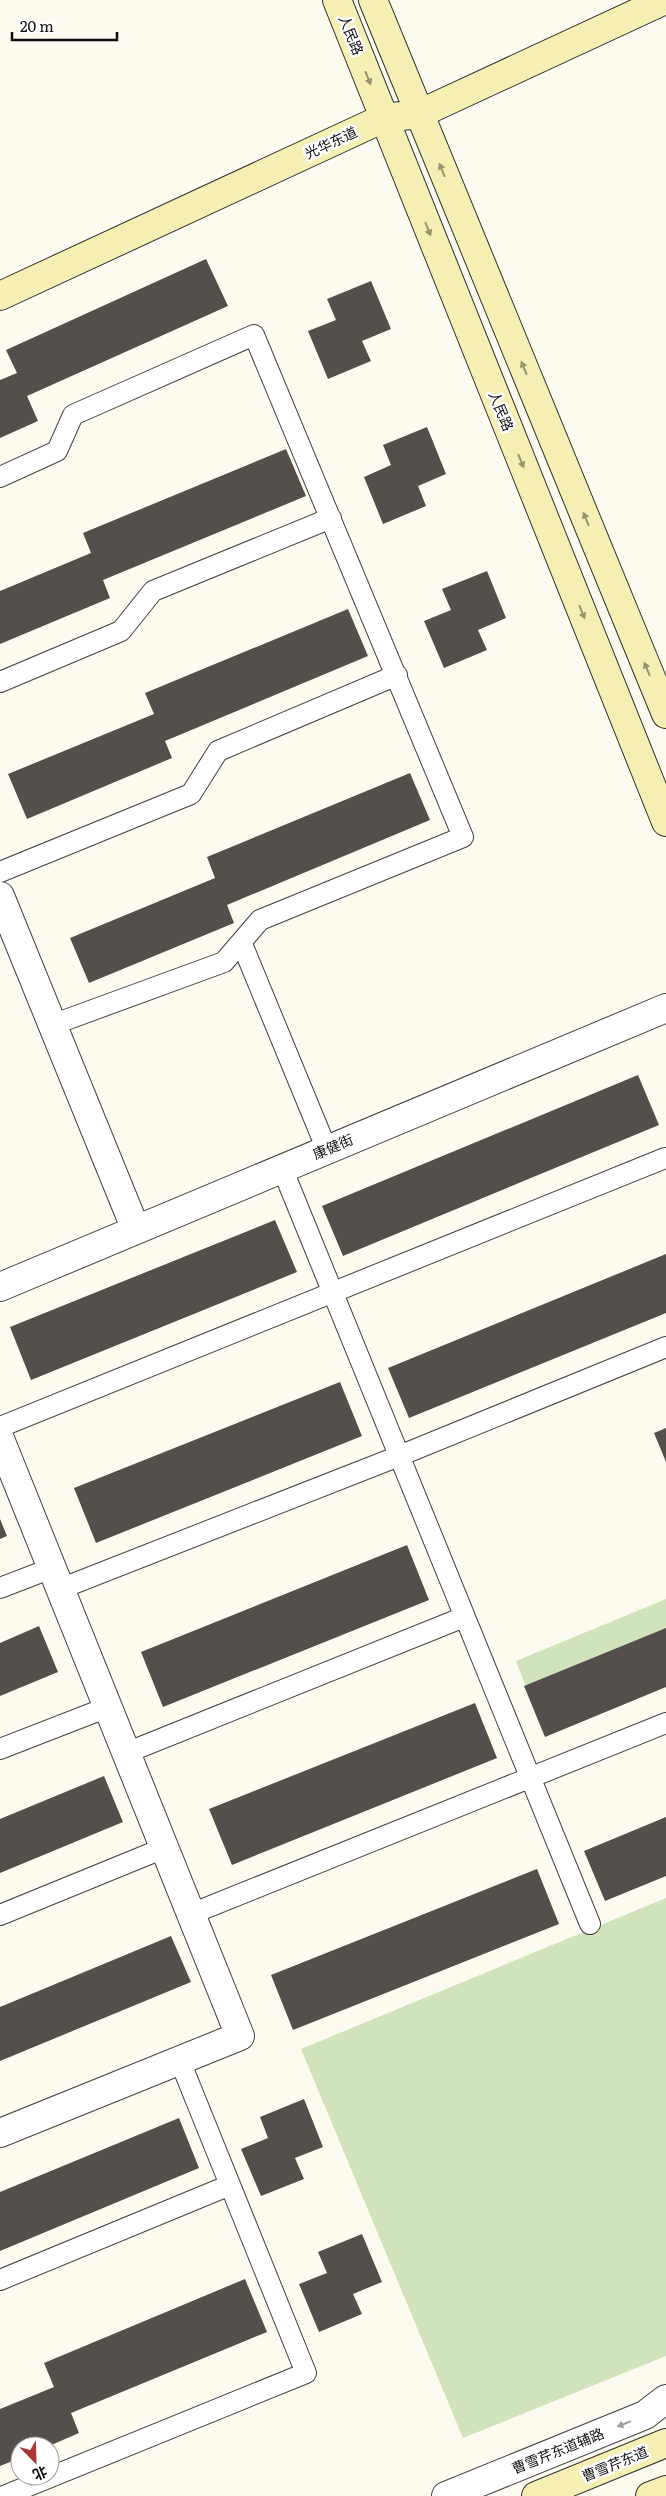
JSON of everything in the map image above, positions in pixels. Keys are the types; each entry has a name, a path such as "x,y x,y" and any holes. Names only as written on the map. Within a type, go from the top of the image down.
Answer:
{"main road":[{"name":"人民路","path":"337,0 666,822"},
{"path":"373,0 666,714"},
{"name":"光华东道","path":"0,296 384,118 419,114 665,0"},
{"name":"曹雪芹东道","path":"536,2496 666,2443"},
{"path":"650,2496 666,2490"}],"street":[{"path":"0,896 136,1230"},
{"name":"康健街","path":"0,1287 666,1008"},
{"path":"0,1440 240,2036 0,2133"},
{"name":"曹雪芹东道辅路","path":"446,2496 645,2415 666,2399"}],"lane":[{"path":"0,477 57,451 73,415 254,335 397,675 462,837 260,920 242,944 224,962 52,1025"},
{"path":"0,682 122,631 153,590 331,518"},
{"path":"0,872 190,794 218,751 397,675"},
{"path":"242,944 327,1150"},
{"path":"0,1428 665,1158"},
{"path":"282,1168 590,1924"},
{"path":"0,1588 56,1578 399,1456 666,1347"},
{"path":"126,1753 464,1617"},
{"path":"0,1749 108,1707"},
{"path":"191,1914 666,1723"},
{"path":"0,1915 164,1848"},
{"path":"4,2496 306,2374 180,2061"},
{"path":"0,2280 230,2185"}],"green space":[{"path":"666,1599 666,1632 527,1690 516,1661"},
{"path":"666,1898 666,2356 463,2438 301,2049"}],"building":[{"path":"206,259 228,306 27,396 38,421 0,438 0,380 17,373 6,350"},
{"path":"371,281 391,329 362,341 371,361 328,379 308,331 336,320 327,299"},
{"path":"427,427 446,474 418,486 426,506 383,524 364,477 391,465 383,445"},
{"path":"286,449 306,496 103,580 110,598 0,644 0,591 91,553 83,533"},
{"path":"487,571 506,618 478,630 487,650 444,668 424,621 451,610 442,589"},
{"path":"348,609 368,656 165,741 172,758 27,819 8,774 154,714 145,693"},
{"path":"410,773 430,820 227,905 234,923 89,983 70,938 215,878 207,857"},
{"path":"638,1075 659,1125 343,1256 322,1206"},
{"path":"275,1220 297,1272 31,1380 10,1327"},
{"path":"666,1254 666,1313 409,1418 388,1368"},
{"path":"340,1382 362,1436 96,1543 74,1488"},
{"path":"666,1428 666,1462 654,1433"},
{"path":"0,1519 7,1536 0,1539"},
{"path":"407,1545 429,1600 163,1707 141,1652"},
{"path":"39,1626 58,1672 0,1696 0,1643"},
{"path":"666,1628 666,1687 545,1737 524,1686"},
{"path":"475,1703 497,1758 232,1865 209,1809"},
{"path":"104,1776 123,1822 0,1873 0,1819"},
{"path":"666,1817 666,1876 605,1901 584,1851"},
{"path":"537,1869 559,1924 293,2030 271,1975"},
{"path":"171,1936 191,1982 0,2061 0,2007"},
{"path":"304,2099 323,2147 295,2158 304,2179 261,2196 241,2149 268,2138 260,2117"},
{"path":"179,2118 199,2168 0,2251 0,2192"},
{"path":"362,2234 382,2282 353,2294 362,2314 319,2332 299,2284 327,2273 318,2252"},
{"path":"245,2279 267,2332 71,2413 79,2433 60,2441 60,2436 10,2436 10,2462 0,2466 0,2409 54,2387 44,2363"}]}
